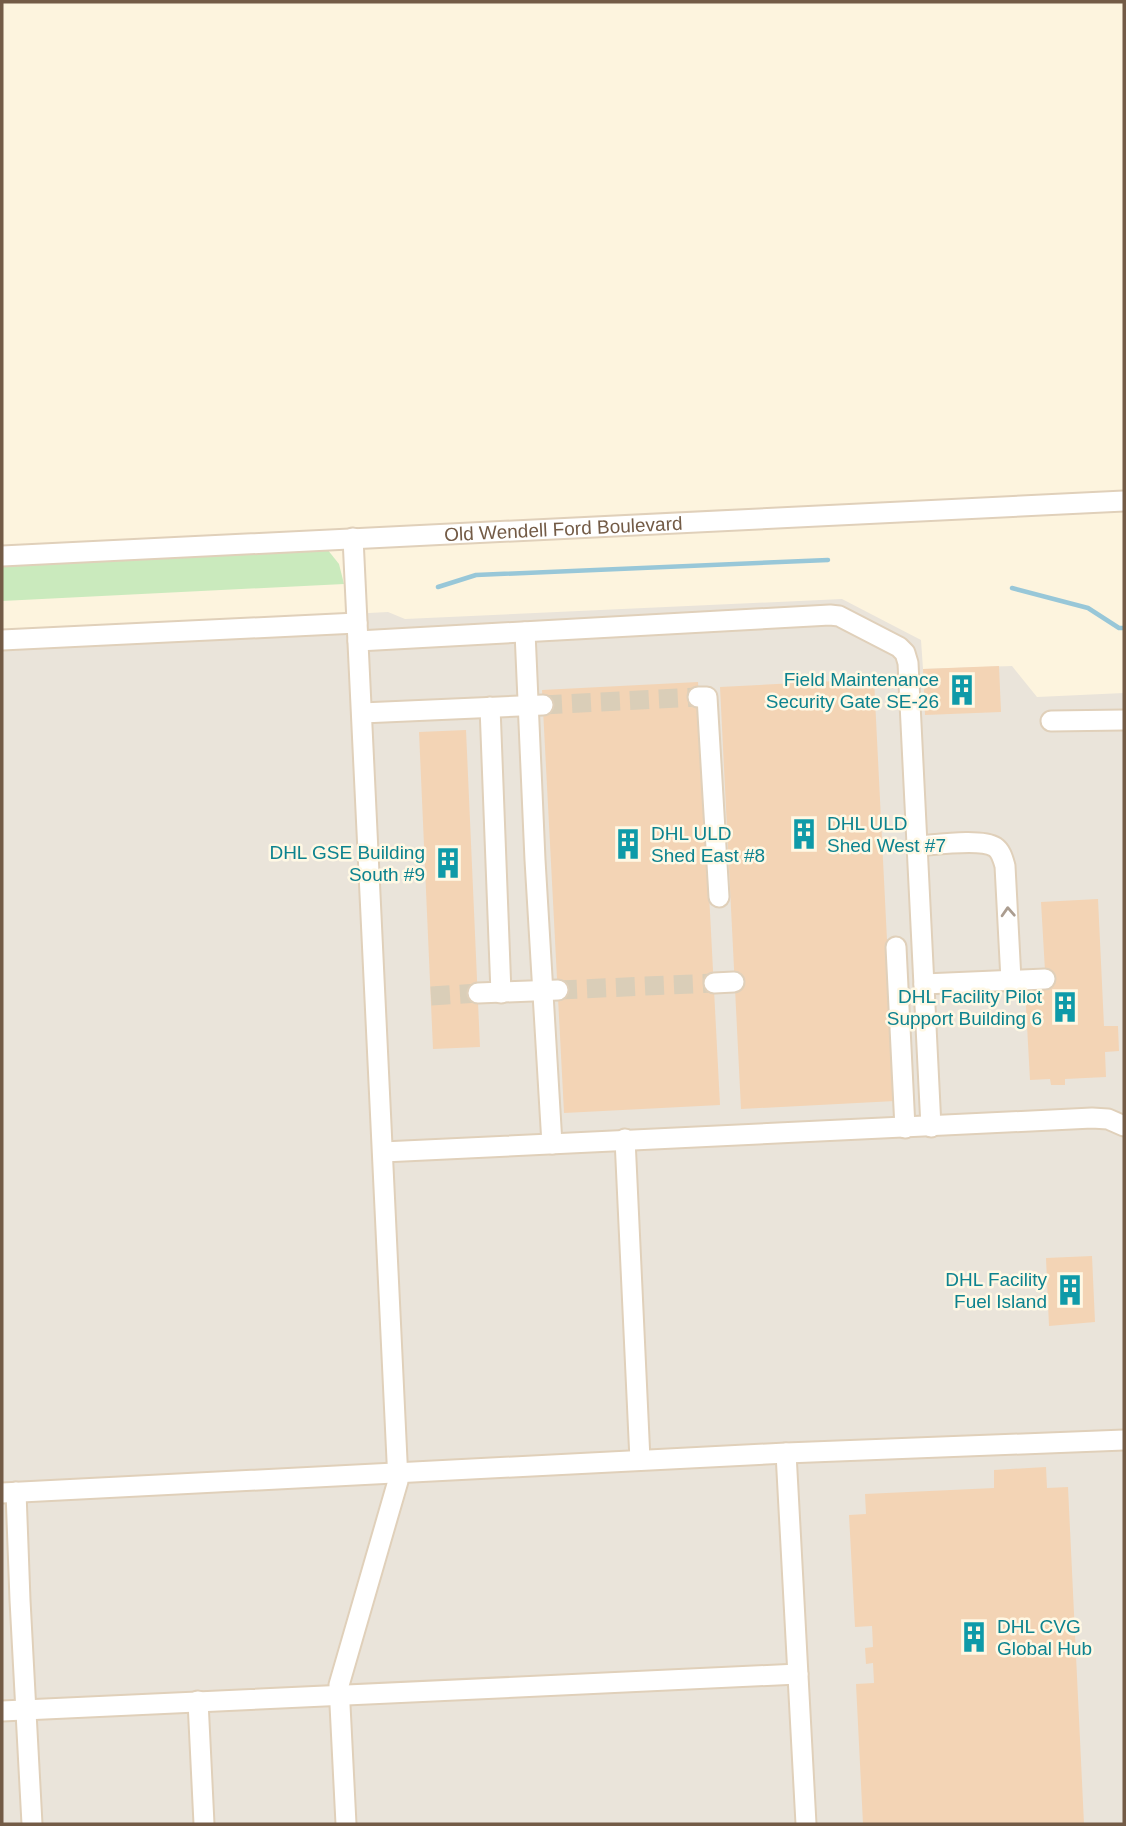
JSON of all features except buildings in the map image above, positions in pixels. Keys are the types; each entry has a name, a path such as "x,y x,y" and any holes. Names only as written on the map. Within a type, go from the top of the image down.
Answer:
{"lane":[{"name":"Old Wendell Ford Boulevard","path":"2,556 1124,501"},
{"path":"345,1824 339,1685 398,1481 353,538"},
{"path":"2,640 358,632 525,632 830,615 839,616 899,647 905,653 908,663 931,1127"},
{"path":"525,632 536,705 551,990 552,1144"},
{"path":"698,697 707,697 719,897"},
{"path":"362,713 536,705"},
{"path":"490,707 501,993"},
{"path":"1051,722 1124,720"},
{"path":"917,846 982,843 994,846 1002,855 1005,866 1011,980"},
{"path":"896,947 905,1128"},
{"path":"924,984 1045,979"},
{"path":"714,983 734,982"},
{"path":"478,993 551,990"},
{"path":"383,1152 1092,1118 1108,1119 1124,1126"},
{"path":"625,1139 640,1461"},
{"path":"32,1824 27,1710 9,1492 786,1453 1124,1440"},
{"path":"786,1453 806,1824"},
{"path":"2,1712 798,1674"},
{"path":"198,1702 204,1824"}],"shaded area":[{"name":"DHL CVG Global Hub","path":"842,599 921,640 923,669 1012,666 1037,697 1124,693 1124,1824 2,1824 2,632 388,612 405,619"}],"green space":[{"path":"327,549 339,564 344,584 2,601 2,563"}],"waterway":[{"path":"438,587 476,575 828,560"},
{"path":"1012,588 1088,608 1119,628 1124,628"}],"tunnel":[{"path":"543,705 698,697"},
{"path":"558,990 714,983"},
{"path":"431,996 478,993"}],"place":[{"name":"Field Maintenance Security Gate SE-26","path":"962,690"},
{"name":"DHL ULD Shed West #7","path":"804,834"},
{"name":"DHL ULD Shed East #8","path":"628,844"},
{"name":"DHL GSE Building South #9","path":"448,863"},
{"name":"DHL Facility Pilot Support Building 6","path":"1065,1007"},
{"name":"DHL Facility Fuel Island","path":"1070,1290"},
{"name":"DHL CVG Global Hub","path":"974,1637"}]}
